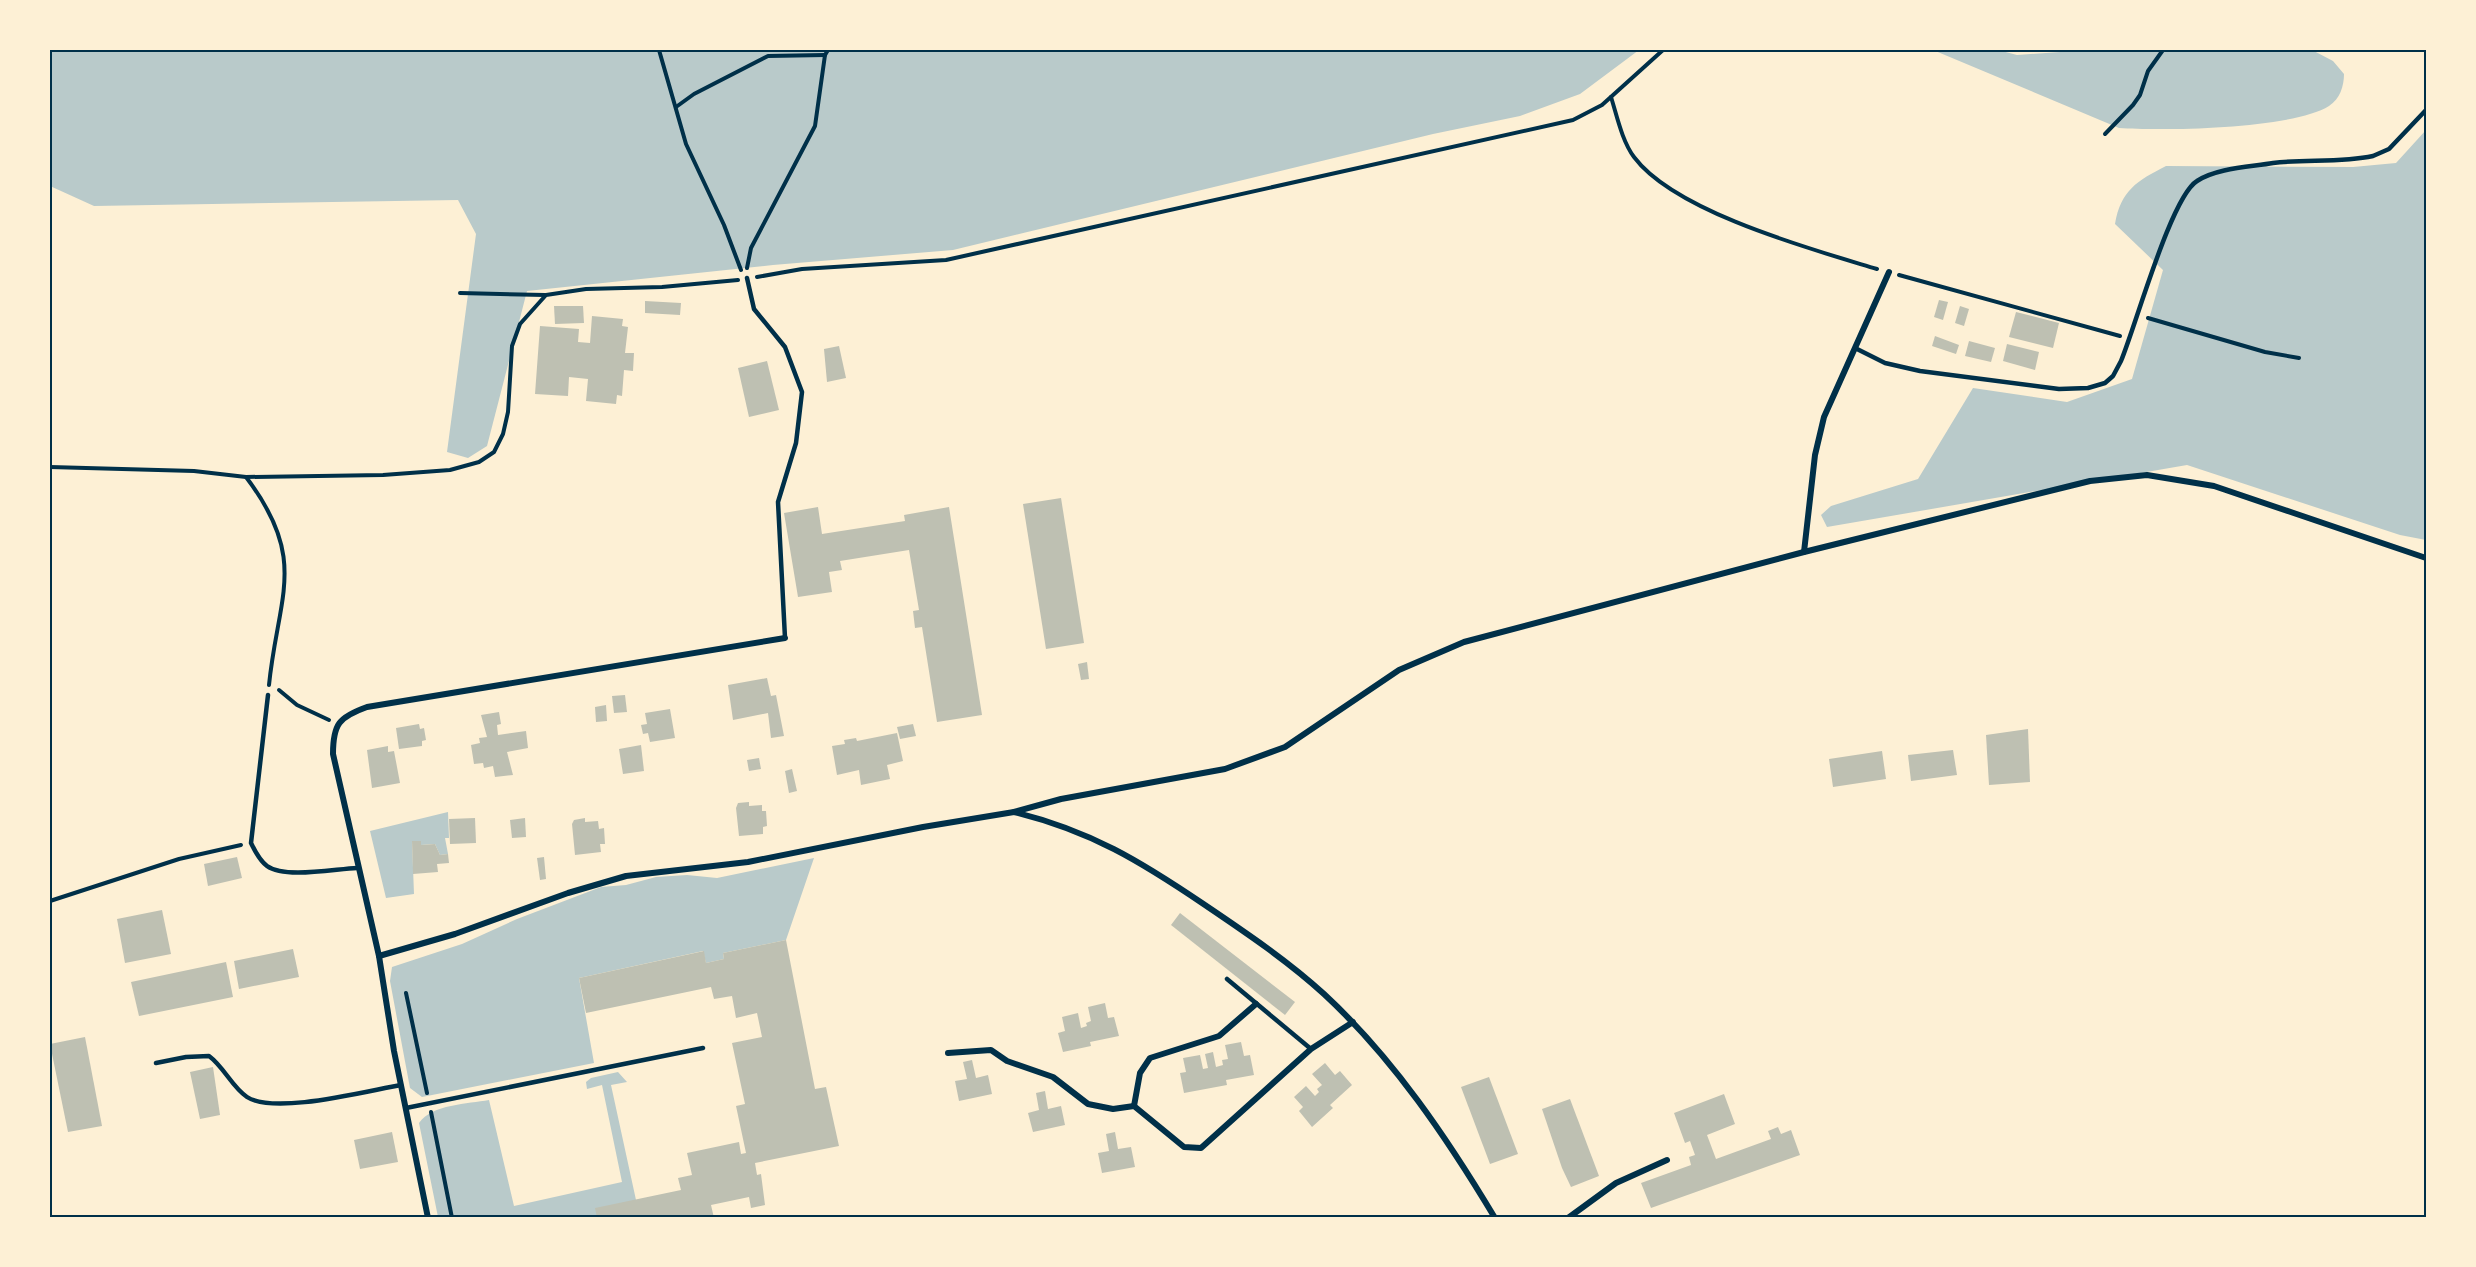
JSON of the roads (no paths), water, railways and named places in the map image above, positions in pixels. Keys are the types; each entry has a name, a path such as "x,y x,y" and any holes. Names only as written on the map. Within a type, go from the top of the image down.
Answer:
{"street":[{"path":"1804,552 1811,483 1824,417 1889,272"},
{"path":"379,956 455,934 568,893 626,876 748,862 924,827 1014,812 1061,799 1225,769 1258,759 1308,733 1400,670 1431,655 1503,630 2090,481 2147,474 2214,486 2427,558"},
{"path":"428,1218 401,1085 379,956 357,868 333,754 333,735 338,724 348,714 367,707 785,638"},
{"path":"1014,812 1044,819 1113,846 1159,874 1287,964 1353,1022 1398,1073 1494,1218"},
{"path":"1134,1106 1140,1073 1150,1058 1219,1036 1256,1004"},
{"path":"948,1053 991,1050 1007,1061 1053,1077 1088,1104 1113,1109 1134,1106 1184,1147 1201,1148 1311,1049 1353,1022"},
{"path":"1568,1218 1616,1183 1667,1160"}],"lane":[{"path":"1855,348 1885,363 1920,371 2027,387 2076,389 2108,381 2116,372 2131,338 2171,224 2185,191 2191,185 2211,175 2270,164 2373,156 2389,149 2427,110"},
{"path":"746,278 754,309 785,347 802,392 796,443 778,502 785,638"},
{"path":"268,695 251,843 258,857 273,870 287,873 357,868"},
{"path":"1227,979 1311,1049"},
{"path":"406,1108 703,1048"},
{"path":"156,1063 186,1057 209,1056 245,1095 262,1103 298,1103 401,1085"}]}
